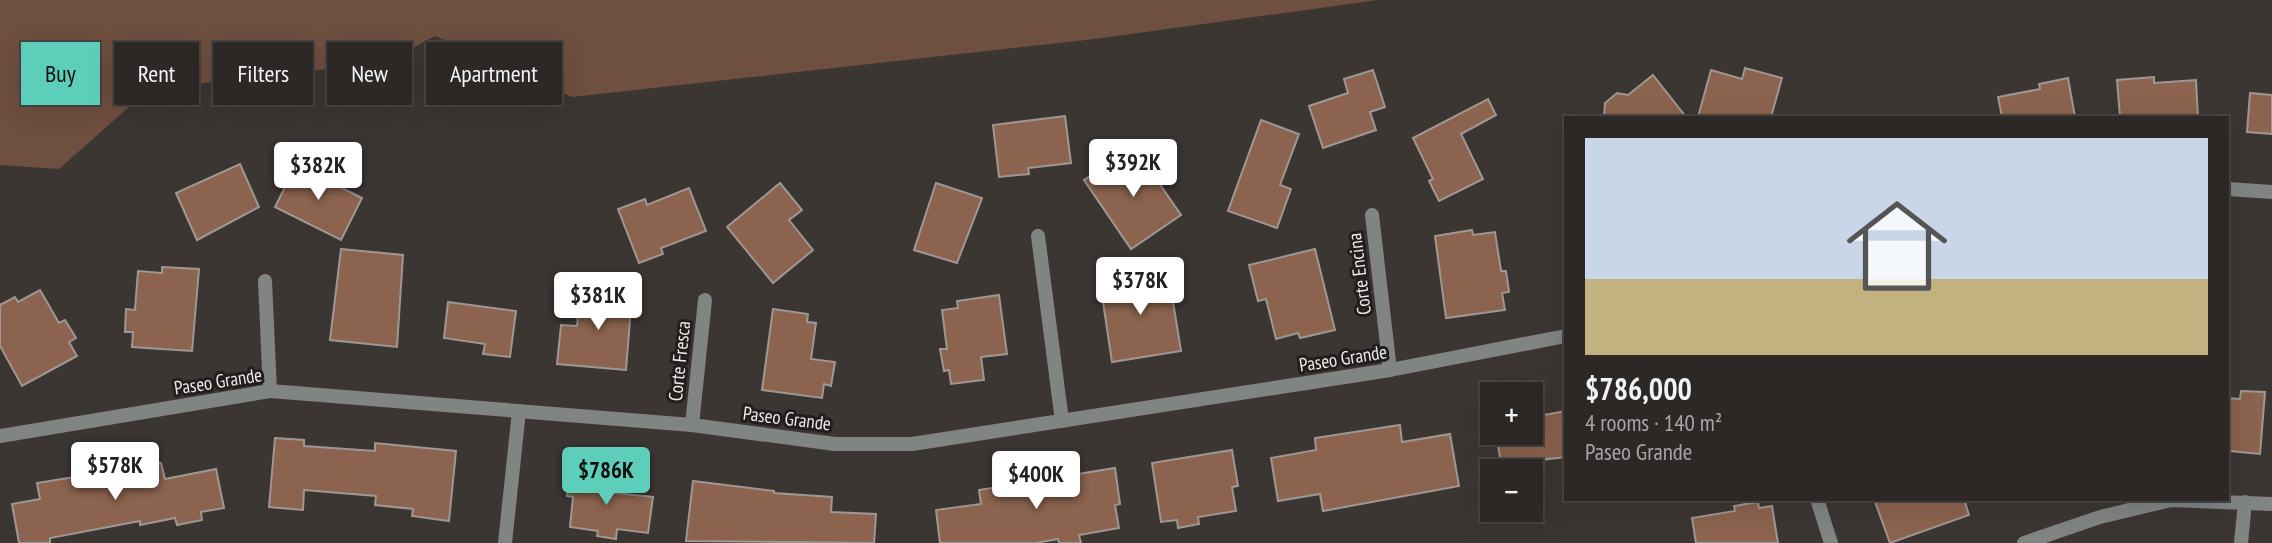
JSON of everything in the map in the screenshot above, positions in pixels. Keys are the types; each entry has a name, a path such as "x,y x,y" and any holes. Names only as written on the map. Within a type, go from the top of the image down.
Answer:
{"street":[{"path":"2229,189 2272,192"},
{"name":"Corte Encina","path":"1371,215 1390,370"},
{"path":"1038,236 1062,421"},
{"path":"265,281 270,391"},
{"name":"Corte Fresca","path":"692,425 705,300"},
{"name":"Paseo Grande","path":"0,436 270,391 692,425 835,444 912,444 1390,370 1564,336"},
{"path":"505,543 519,411"},
{"path":"1818,501 1831,543"},
{"path":"2024,543 2100,517 2167,501"},
{"path":"2208,501 2272,505"},
{"path":"2241,543 2245,502"}],"shaded area":[{"path":"0,0 1378,0 1095,39 572,97 562,93 562,42 448,42 435,36 412,48 412,42 327,42 327,69 313,70 313,42 213,42 213,82 199,84 199,42 114,42 114,105 131,105 59,169 0,165"}],"building":[{"path":"1745,68 1782,78 1771,116 1698,116 1711,70 1742,79"},
{"path":"1373,70 1385,107 1370,112 1376,130 1323,148 1309,106 1348,93 1344,79"},
{"path":"1653,75 1685,116 1604,116 1605,103 1617,93 1628,95"},
{"path":"2154,77 2154,83 2196,80 2198,116 2120,116 2117,80"},
{"path":"2068,78 2075,116 2002,116 1998,97 2040,89 2039,84"},
{"path":"2250,93 2272,95 2272,134 2247,132"},
{"path":"1488,99 1496,115 1461,134 1483,179 1439,201 1429,181 1433,179 1413,138"},
{"path":"1065,116 1071,163 1028,168 1029,174 999,177 993,125"},
{"path":"1261,120 1299,134 1280,185 1291,189 1277,228 1228,211"},
{"path":"1137,151 1181,215 1131,249 1084,180 1115,159 1118,163"},
{"path":"240,164 259,207 197,240 176,193"},
{"path":"296,165 362,198 341,240 275,207"},
{"path":"780,183 802,210 789,220 813,250 773,283 727,227"},
{"path":"936,183 982,198 957,263 914,250"},
{"path":"689,188 706,231 661,248 663,254 639,263 618,209 645,199 647,205"},
{"path":"1472,230 1473,235 1495,232 1501,271 1506,271 1509,292 1502,293 1505,310 1446,318 1435,236"},
{"path":"341,249 403,255 397,347 330,340"},
{"path":"1315,249 1335,330 1300,338 1298,333 1276,339 1266,299 1258,301 1249,265"},
{"path":"162,267 199,269 192,351 132,347 133,332 125,332 126,309 135,310 138,271 162,273"},
{"path":"1168,271 1181,351 1112,362 1100,282"},
{"path":"40,290 59,323 65,320 76,338 69,342 77,356 22,386 0,346 0,305 15,297 18,302"},
{"path":"580,290 632,295 626,370 557,364 561,325 577,326"},
{"path":"999,295 1007,354 981,357 984,380 951,384 949,370 944,371 940,349 947,349 942,310 958,308 957,301"},
{"path":"448,302 516,311 510,357 483,354 485,344 444,338"},
{"path":"773,309 808,314 807,322 816,323 811,359 835,362 831,386 824,384 822,398 762,390"},
{"path":"2241,391 2265,392 2260,454 2230,451 2229,398 2240,399"},
{"path":"1564,411 1564,457 1500,459 1498,445 1543,445 1543,415"},
{"path":"1400,425 1402,442 1450,434 1459,486 1323,511 1320,494 1278,501 1271,458 1316,450 1315,438"},
{"path":"275,438 304,440 304,446 375,451 375,443 456,451 449,521 412,516 413,509 375,505 376,496 304,490 303,510 269,507"},
{"path":"1232,450 1238,486 1232,487 1236,511 1198,517 1199,524 1178,528 1177,520 1161,522 1152,463"},
{"path":"161,463 165,479 216,469 224,508 201,512 202,520 177,525 175,518 140,525 140,521 50,538 50,543 19,543 12,504 40,499 37,483"},
{"path":"571,467 599,470 597,491 653,497 648,533 617,529 616,539 597,536 598,531 570,527 573,497 567,496"},
{"path":"1115,468 1120,504 1115,505 1119,528 1079,535 1081,543 1059,543 1058,539 1036,543 940,543 936,510 981,504 979,490"},
{"path":"693,481 774,493 832,497 831,512 876,514 874,543 686,541"},
{"path":"1875,501 1965,501 1969,515 1890,543"},
{"path":"1758,502 1759,508 1772,506 1778,543 1696,543 1692,518 1735,511 1734,506"}]}
